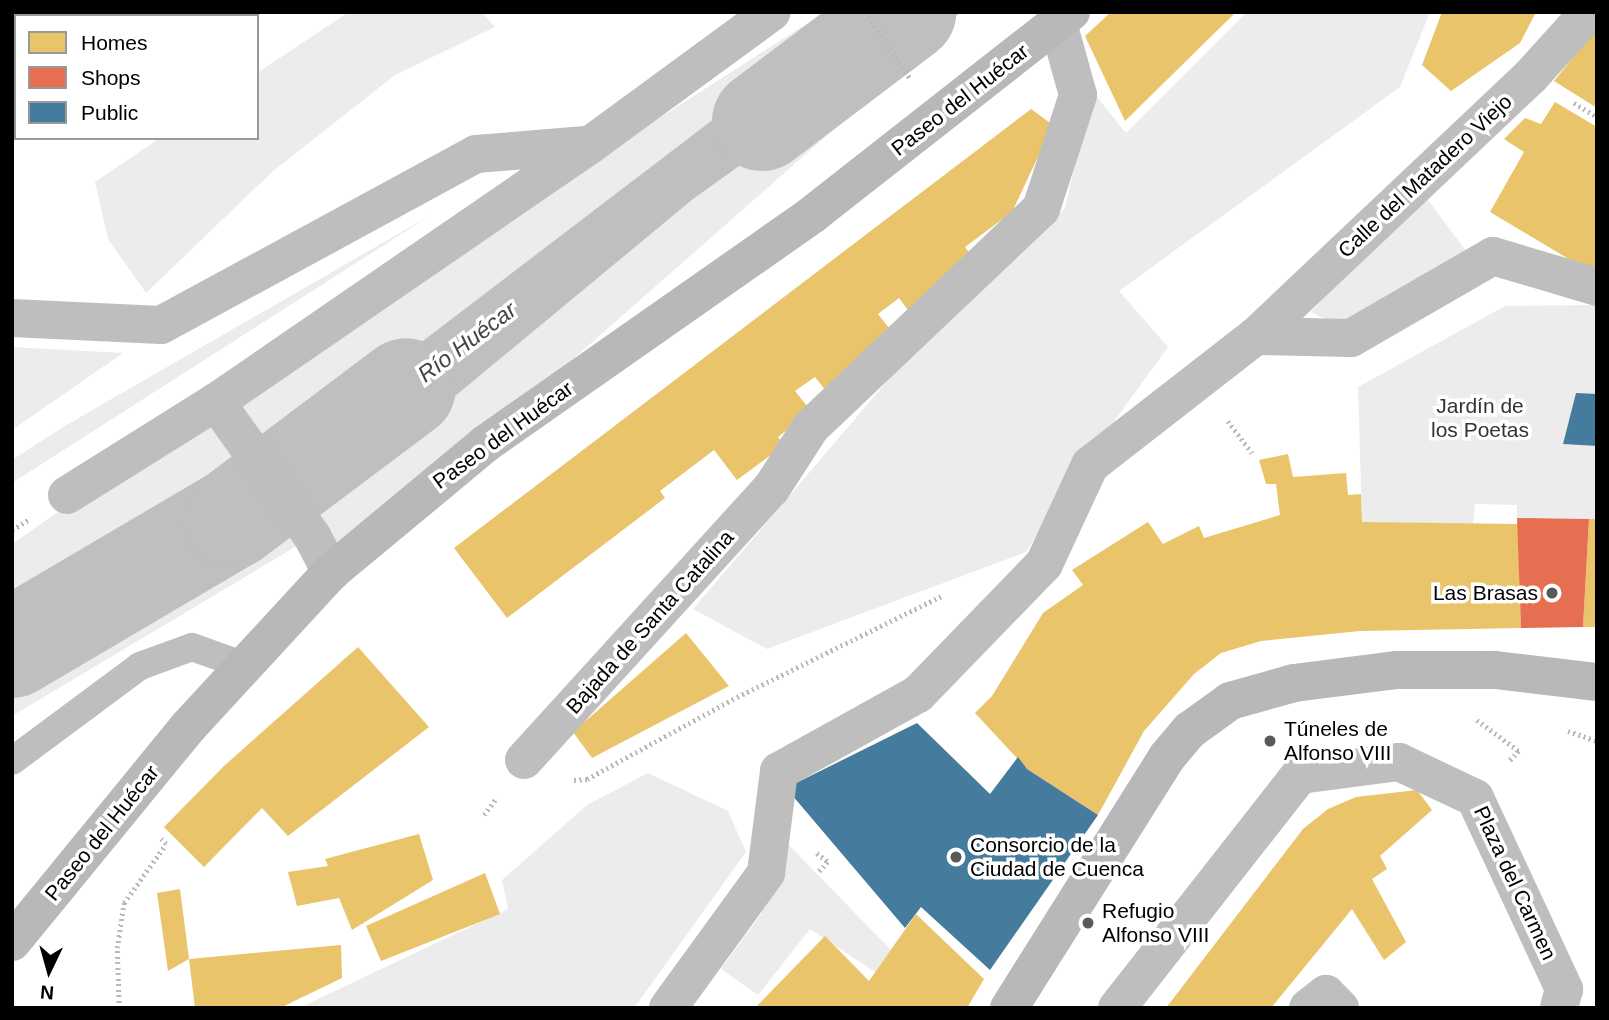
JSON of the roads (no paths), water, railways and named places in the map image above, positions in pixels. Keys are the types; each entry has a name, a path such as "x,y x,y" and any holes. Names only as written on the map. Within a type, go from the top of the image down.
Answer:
{"street":[{"path":"67,495 216,402 590,145 772,12"},
{"name":"Calle del Matadero Viejo","path":"1513,67 1559,12"},
{"name":"Calle del Matadero Viejo","path":"1256,335 1530,77 1589,12"},
{"name":"Paseo del Huécar","path":"12,942 188,727 248,667 331,572 485,444 813,214 1064,18"},
{"name":"Bajada de Santa Catalina","path":"524,760 771,489 811,427 1041,209 1077,95 1064,18"},
{"path":"12,318 161,324 476,155 590,145"},
{"path":"668,1008 766,873 779,771 918,694 1044,564 1090,465 1256,335 1351,338 1493,256 1597,287"},
{"path":"216,402 312,536 331,572"},
{"path":"1009,1008 1167,757 1190,730 1230,701 1294,683 1397,670 1495,670 1597,682"},
{"name":"Plaza del Carmen","path":"1117,1008 1300,775 1399,762 1475,798 1564,989 1559,1008"}],"lane":[{"path":"12,761 140,666 192,647 248,667"}],"water":[{"path":"854,12 891,79 872,100 834,98 693,199 320,508 280,450"},
{"path":"893,12 961,12 905,53"},
{"path":"245,488 276,534 195,560 12,666 12,627"}],"waterway":[{"name":"Río Huécar","path":"762,121 906,12"},
{"name":"Río Huécar","path":"12,648 233,518 406,388"}],"place":[{"name":"Las Brasas","path":"1552,593"},
{"name":"Túneles de Alfonso VIII","path":"1270,741"},
{"name":"Consorcio de la Ciudad de Cuenca","path":"956,857"},
{"name":"Refugio Alfonso VIII","path":"1088,923"}],"park label":[{"name":"Jardín de los Poetas","path":"1480,418"}]}
